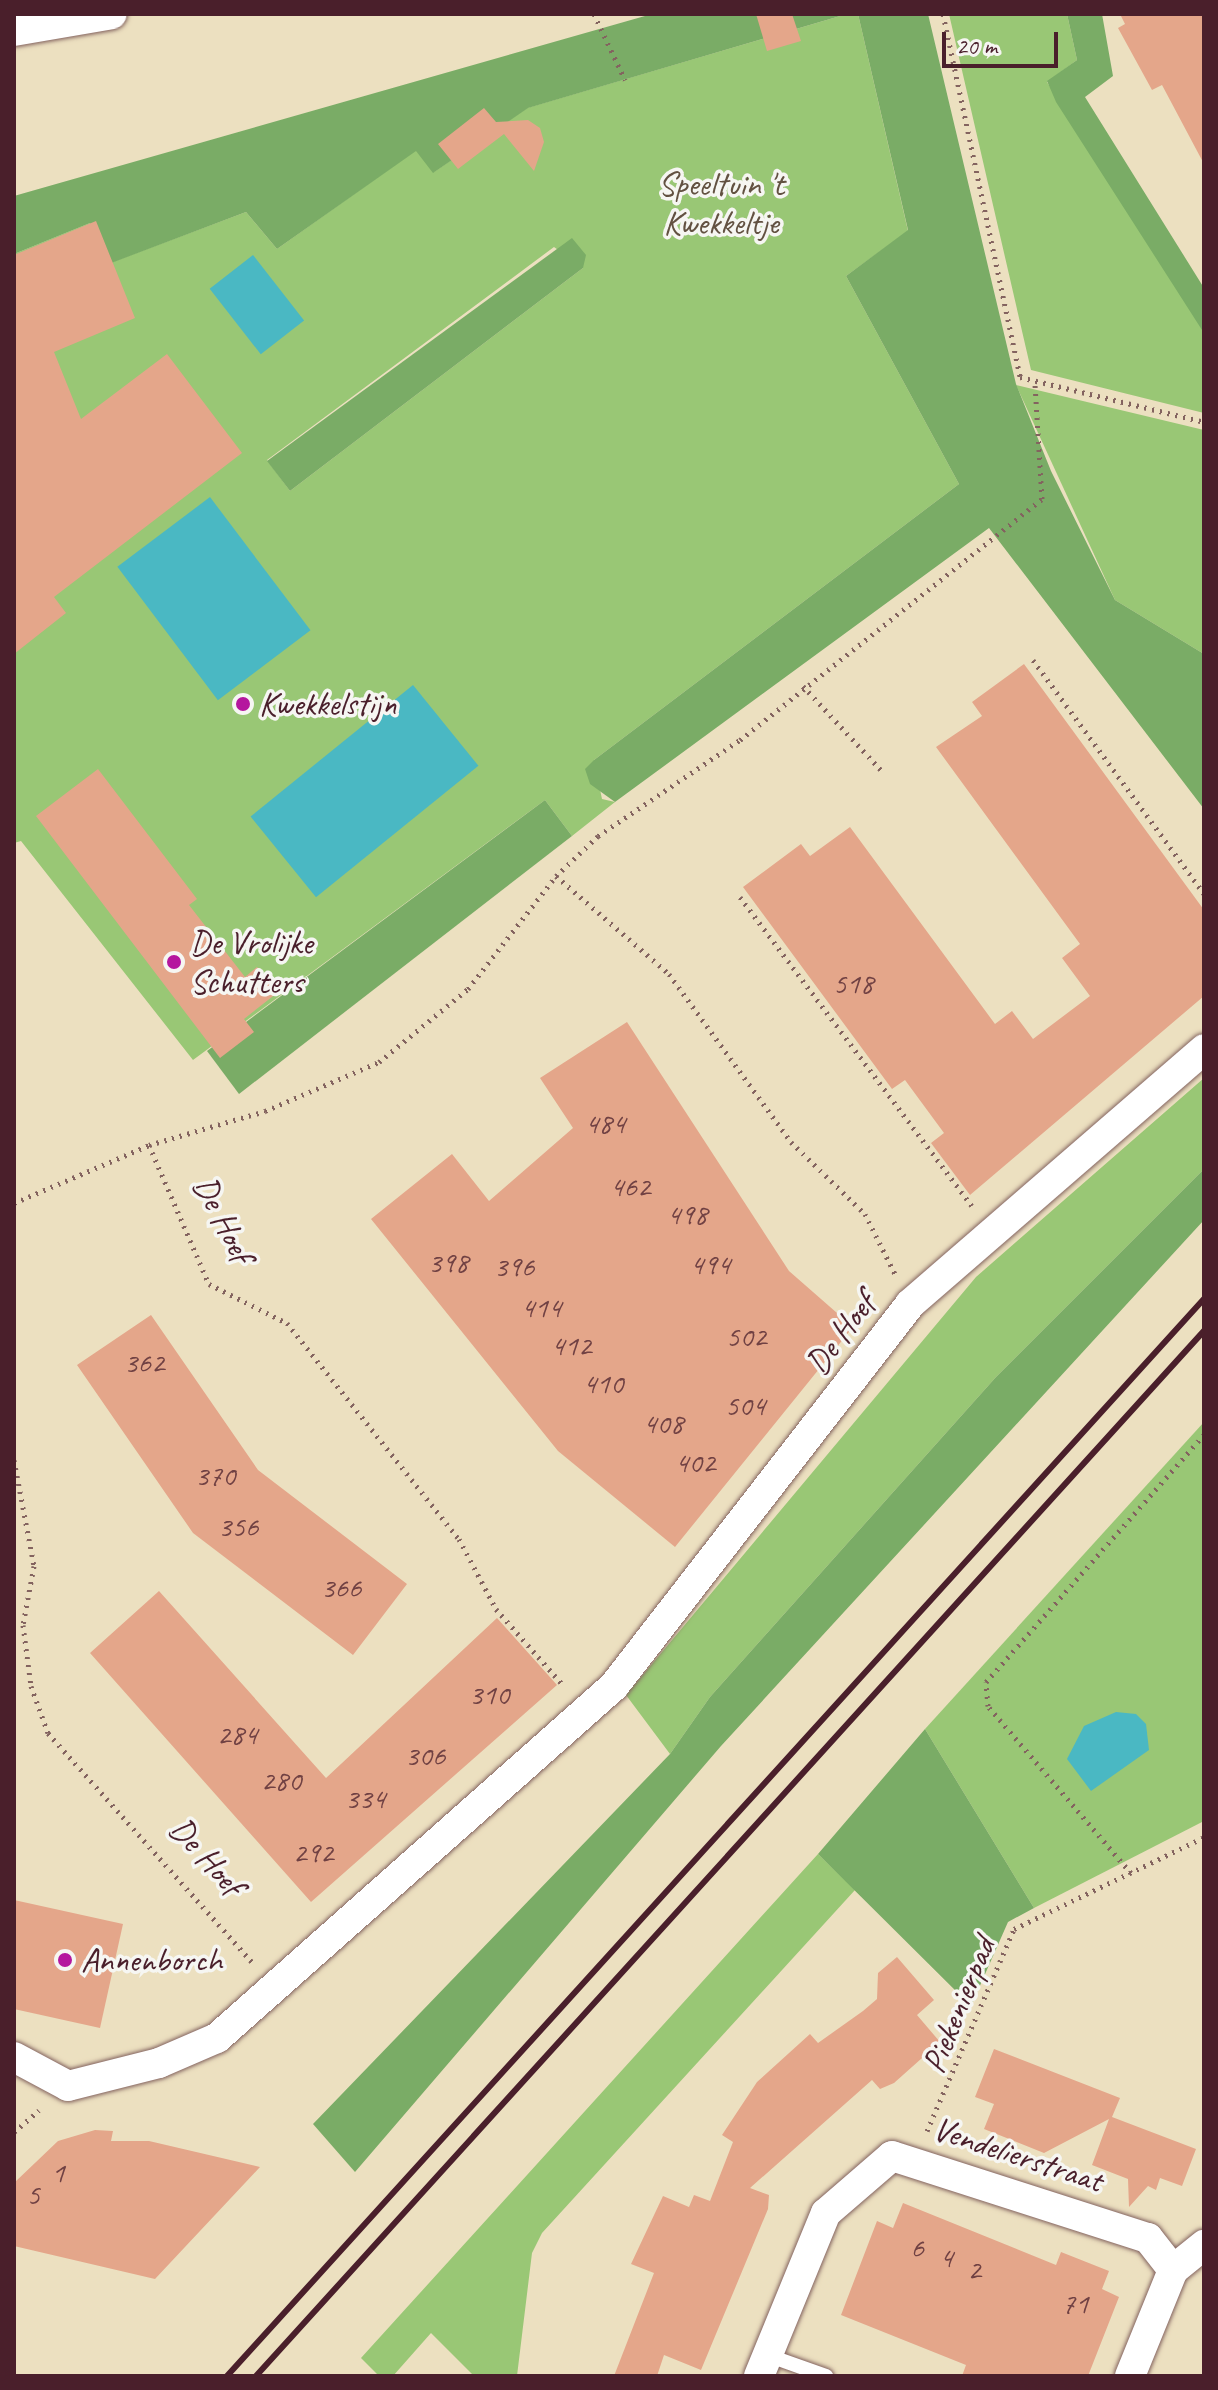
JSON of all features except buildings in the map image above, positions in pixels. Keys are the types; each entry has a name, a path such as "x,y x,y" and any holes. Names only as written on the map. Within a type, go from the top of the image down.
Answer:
{"street":[{"path":"14,31 112,14"},
{"name":"De Hoef","path":"14,2057 68,2086 159,2063 217,2038 585,1711 726,1546 910,1304 1204,1049"},
{"name":"Vendelierstraat","path":"763,2366 826,2213 875,2165 912,2157 1148,2238 1173,2270"},
{"path":"1130,2376 1173,2270 1204,2245"}],"lane":[{"path":"763,2366 826,2376"}],"path":[{"path":"594,14 596,27 625,80"},
{"path":"943,14 1020,377 1035,384 1204,422"},
{"path":"14,1203 149,1145 265,1111 379,1062 468,989 556,876 598,836 740,740 803,686 1042,499 1035,384"},
{"path":"1033,660 1204,894"},
{"path":"803,686 883,772"},
{"path":"556,876 669,974 791,1142 865,1214 910,1304"},
{"path":"740,897 991,1231"},
{"name":"De Hoef","path":"149,1145 209,1284 287,1323 459,1539 496,1609 585,1711"},
{"path":"1131,1873 988,1706 986,1682 1204,1435"},
{"name":"De Hoef","path":"14,1460 34,1566 23,1625 31,1686 48,1733 275,1987"},
{"name":"Piekenierpad","path":"912,2157 942,2107 1014,1929 1204,1837"},
{"path":"47,2376 54,2376"}],"green space":[{"path":"652,14 847,14 528,108 433,173 416,151 277,249 246,212 106,265 90,223 14,254 14,196"},
{"name":"Speeltuin 't Kwekkeltje","path":"847,14 858,14 908,231 846,276 959,484 594,760 602,799 615,802 572,836 545,800 193,1060 21,841 14,843 14,254 90,223 107,264 246,212 277,249 416,150 434,172 527,108","holes":["554,247 583,268 290,491 267,460"]},
{"path":"858,14 928,14 1016,384 1051,471 1115,600 1204,654 1204,809 989,528 615,802 590,784 585,769 594,760 959,484 846,276 908,230"},
{"path":"949,14 1067,14 1077,60 1047,82 1204,328 1204,413 1031,370"},
{"path":"1067,14 1102,14 1113,76 1085,97 1204,288 1202,330 1056,102 1047,81 1077,60"},
{"path":"572,238 586,255 583,268 290,491 267,461"},
{"path":"1016,385 1204,430 1204,654 1115,600"},
{"path":"545,800 572,836 239,1094 207,1051"},
{"path":"1204,1078 1204,1169 996,1377 710,1697 670,1754 626,1695 976,1277"},
{"path":"1204,1169 1204,1220 721,1746 355,2172 313,2124 670,1754 710,1697 996,1377"},
{"path":"1204,1422 1204,1821 1034,1908 925,1729"},
{"path":"925,1729 1034,1908 1008,1922 971,2006 818,1854"},
{"path":"818,1854 855,1890 542,2233 532,2253 517,2376 474,2376 431,2333 393,2376 379,2376 361,2358"}],"water":[{"path":"253,255 304,320 261,354 210,289"},
{"path":"210,497 311,630 218,700 117,567"},
{"path":"413,685 478,766 316,897 251,817"},
{"path":"1116,1712 1136,1714 1146,1724 1149,1750 1091,1791 1067,1759 1084,1726"}],"railway":[{"path":"227,2376 1204,1299"},
{"path":"256,2376 1204,1331"}],"place":[{"name":"Kwekkelstijn","path":"243,704"},
{"name":"De Vrolijke Schutters","path":"174,962"},
{"name":"Annenborch","path":"65,1960"}]}
